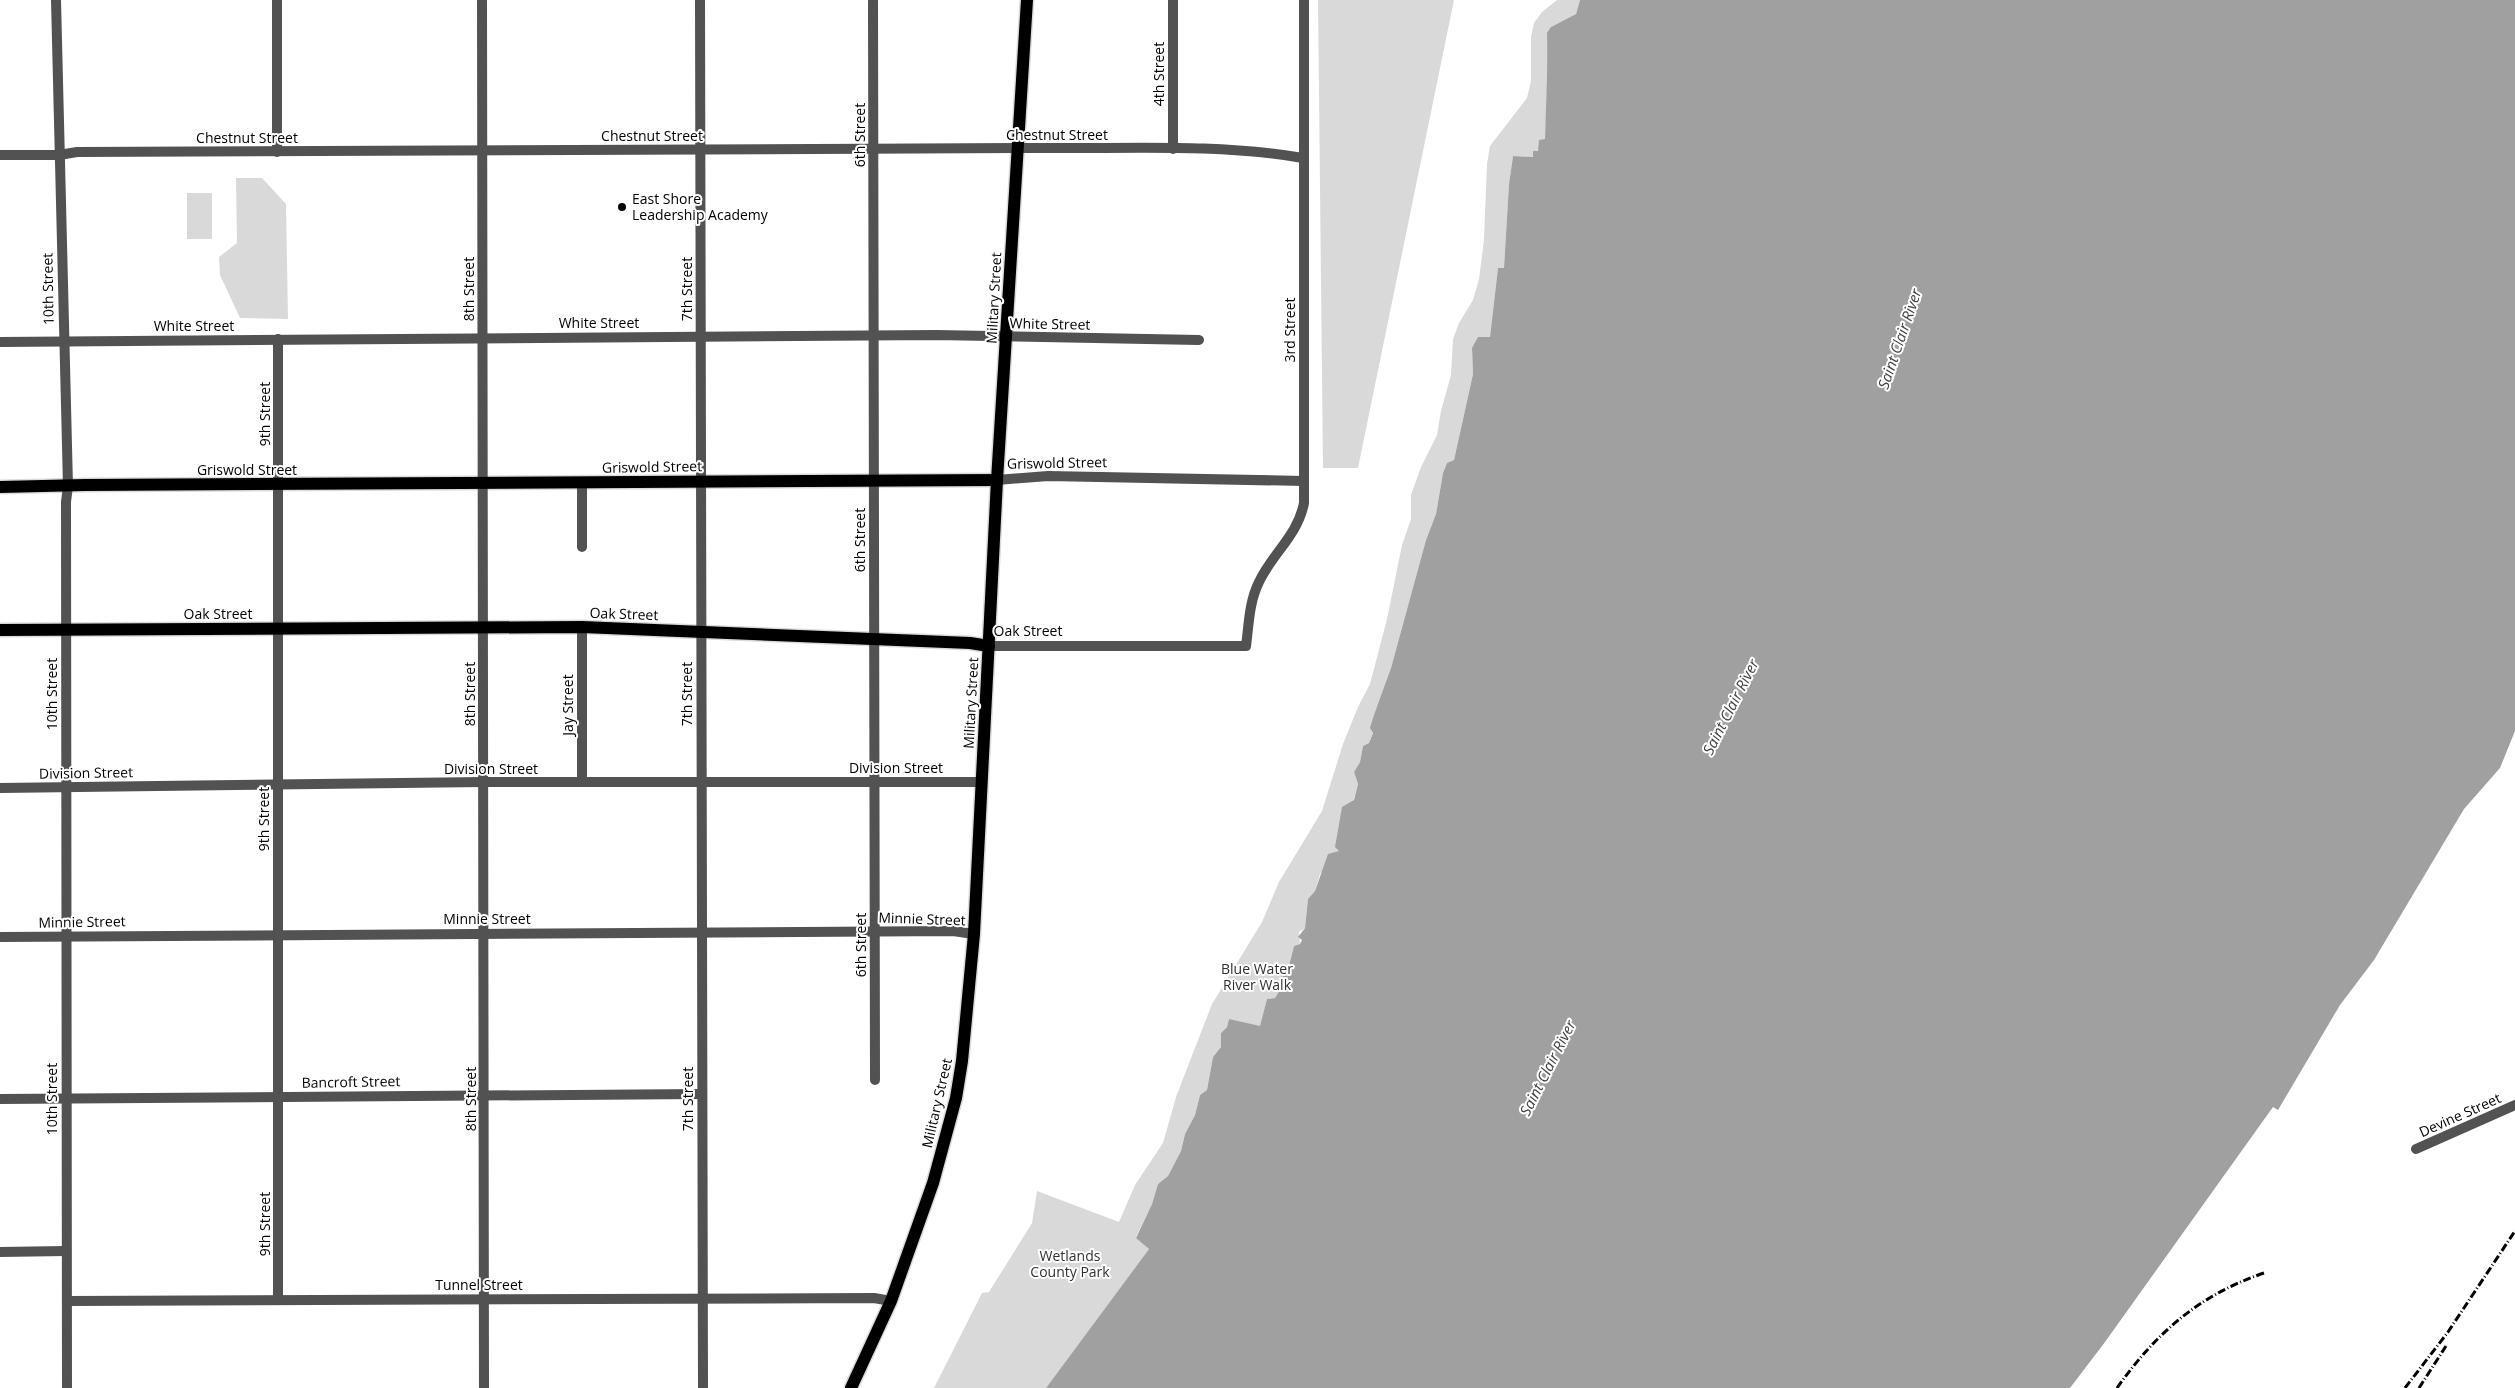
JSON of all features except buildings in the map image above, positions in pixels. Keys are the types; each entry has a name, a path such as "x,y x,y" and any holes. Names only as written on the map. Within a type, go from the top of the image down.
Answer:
{"main road":[{"name":"Military Street","path":"851,1388 891,1301 933,1183 956,1098 962,1061 974,934 997,480 1027,0"},
{"name":"Griswold Street","path":"0,487 484,482 874,482 997,480"},
{"name":"Oak Street","path":"0,630 582,627 970,643 989,646"}],"street":[{"name":"10th Street","path":"56,0 68,486 65,786 67,1388"},
{"path":"277,0 277,152"},
{"name":"8th Street","path":"482,0 484,1388"},
{"name":"7th Street","path":"700,0 703,1388"},
{"name":"6th Street","path":"873,0 875,1080"},
{"name":"4th Street","path":"1173,0 1173,149"},
{"name":"3rd Street","path":"1246,646 1253,596 1260,580 1301,518 1304,503 1304,0"},
{"name":"Chestnut Street","path":"0,155 59,155 78,152 1017,148 1271,152 1304,158"},
{"name":"White Street","path":"0,342 701,336 1007,336 1199,340"},
{"name":"9th Street","path":"278,339 280,1097 278,1299"},
{"name":"Griswold Street","path":"997,480 1048,476 1304,481"},
{"path":"582,483 582,548"},
{"name":"Jay Street","path":"582,627 582,782"},
{"name":"Oak Street","path":"989,646 1246,646"},
{"name":"Division Street","path":"0,788 484,782 982,782"},
{"name":"Minnie Street","path":"0,937 65,935 953,930 974,934"},
{"name":"Bancroft Street","path":"0,1099 702,1094"},
{"name":"Devine Street","path":"2416,1149 2515,1105"},
{"path":"0,1252 66,1252"},
{"name":"Tunnel Street","path":"67,1301 874,1298 891,1301"}],"green space":[{"path":"1318,0 1454,0 1358,468 1323,468"},
{"path":"1557,0 1580,0 1576,14 1551,27 1545,140 1533,157 1513,156 1509,184 1504,268 1498,268 1490,337 1472,348 1473,374 1454,460 1447,463 1443,473 1436,514 1426,540 1391,668 1371,728 1373,732 1369,743 1363,746 1360,762 1354,772 1358,784 1339,851 1320,874 1315,891 1308,899 1305,928 1299,932 1300,944 1294,946 1289,966 1281,979 1281,988 1275,998 1267,999 1260,1027 1229,1019 1227,1027 1221,1033 1221,1047 1213,1057 1207,1090 1200,1095 1195,1115 1185,1134 1181,1151 1168,1176 1158,1184 1152,1204 1136,1237 1149,1249 1046,1388 934,1388 982,1293 989,1292 1032,1223 1037,1191 1119,1222 1135,1185 1163,1143 1176,1097 1212,1004 1262,922 1279,882 1322,811 1343,744 1358,707 1370,684 1387,619 1402,545 1411,519 1411,495 1421,467 1437,435 1441,411 1451,375 1453,339 1459,323 1473,300 1479,279 1484,240 1487,164 1490,146 1527,98 1531,81 1531,37 1534,23 1542,12"},
{"path":"236,178 262,178 286,204 288,319 240,318 220,275 219,257 237,243"},
{"path":"187,193 212,193 212,239 187,239"}],"water":[{"name":"Saint Clair River","path":"1580,0 2515,0 2515,731 2500,768 2464,809 2374,960 2340,1005 2278,1110 2273,1107 2070,1388 1046,1388 1149,1249 1136,1238 1152,1204 1158,1184 1168,1176 1181,1151 1185,1134 1195,1115 1200,1095 1207,1090 1213,1057 1221,1047 1221,1033 1227,1027 1229,1019 1260,1026 1267,999 1275,998 1281,988 1281,979 1289,966 1294,946 1300,944 1302,940 1298,937 1305,928 1308,899 1315,891 1328,854 1339,851 1335,847 1342,807 1354,800 1358,784 1354,772 1360,762 1363,746 1369,743 1373,733 1370,728 1391,668 1426,540 1436,514 1443,473 1447,463 1454,460 1473,374 1472,348 1478,337 1490,337 1498,268 1504,268 1509,184 1513,156 1533,157 1533,151 1538,151 1539,140 1545,139 1547,33 1551,27 1576,14"}],"railway":[{"path":"2405,1388 2448,1332 2515,1231"},
{"path":"2117,1388 2147,1350 2181,1318 2219,1293 2264,1273"},
{"path":"2419,1388 2446,1346"}],"place":[{"name":"East Shore Leadership Academy","path":"622,207"}],"park label":[{"name":"Blue Water River Walk","path":"1257,978"},
{"name":"Wetlands County Park","path":"1070,1264"}]}
